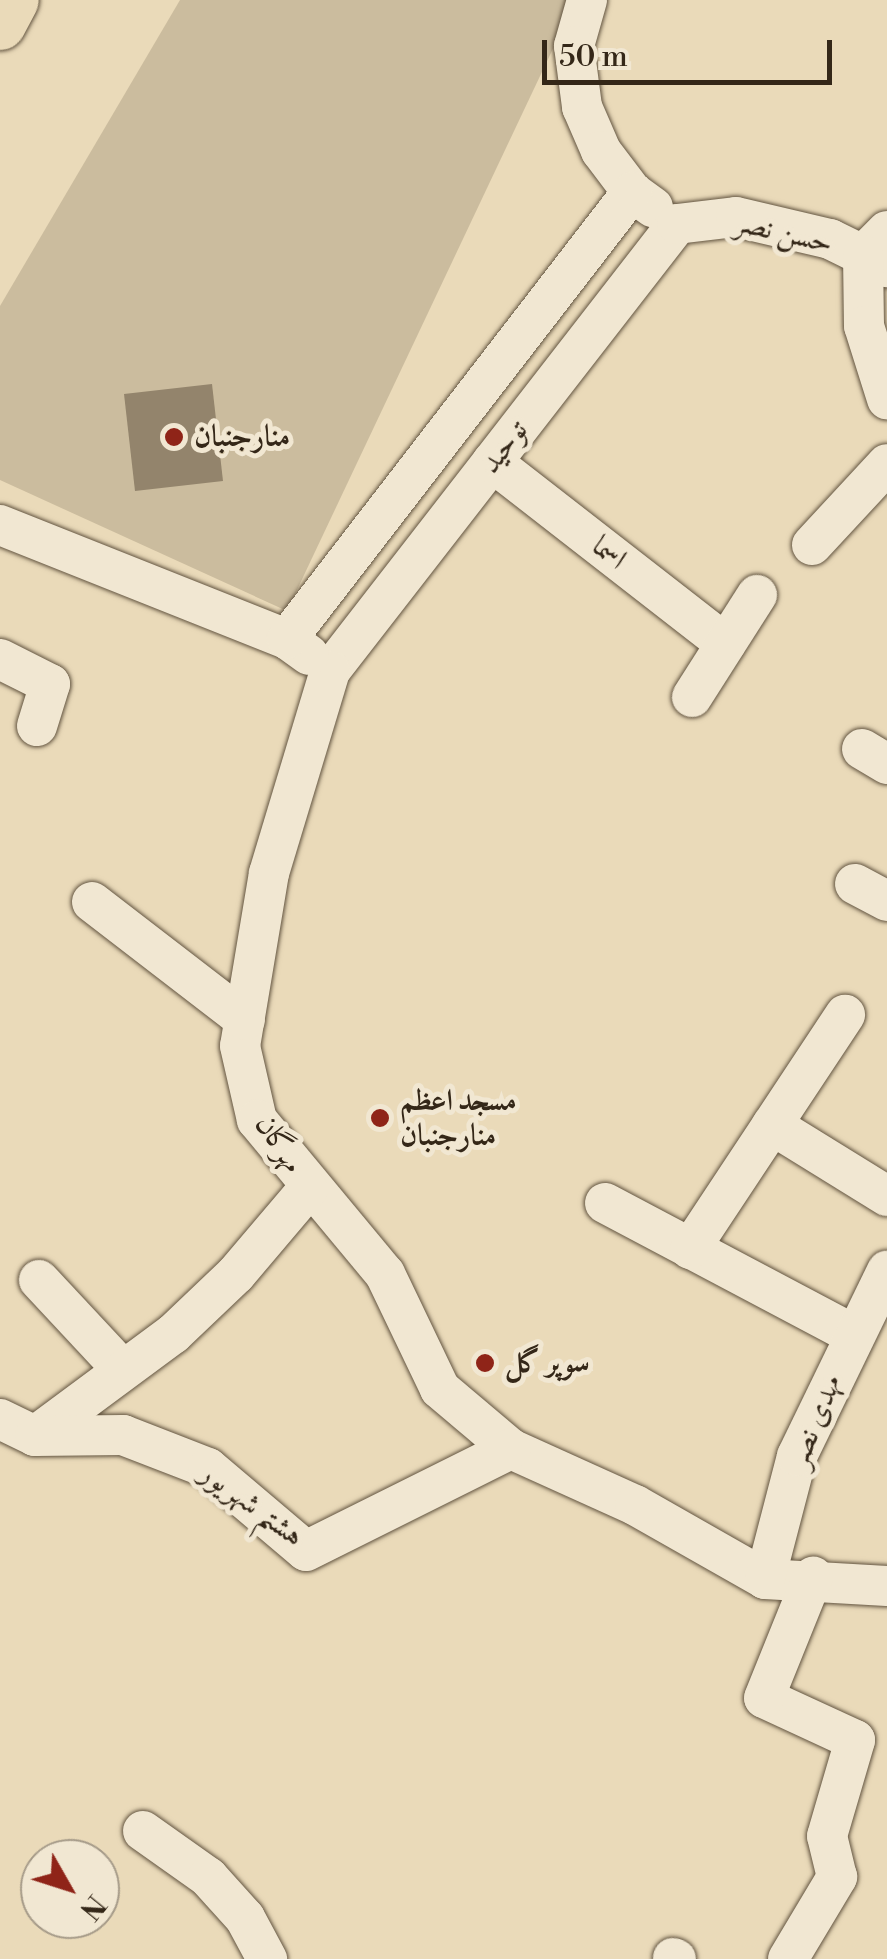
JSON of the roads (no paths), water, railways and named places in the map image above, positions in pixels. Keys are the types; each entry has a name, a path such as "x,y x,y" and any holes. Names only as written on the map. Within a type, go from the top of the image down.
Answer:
{"street":[{"path":"587,0 574,46 582,107 601,151 632,192 677,224"},
{"name":"توحید","path":"287,639 632,192"},
{"name":"حسن نصر","path":"677,224 736,217 879,251"},
{"name":"توحید","path":"330,671 677,224"},
{"path":"879,251 864,326 887,399"},
{"name":"اسما","path":"492,462 726,644"},
{"path":"812,545 887,464"},
{"path":"0,525 287,639 330,671"},
{"path":"692,697 757,595"},
{"path":"0,659 50,684 37,726"},
{"name":"مهرگان","path":"330,671 269,873 240,1046 257,1120 308,1189 385,1274 440,1390 511,1449 635,1505 765,1578"},
{"path":"92,902 245,1020"},
{"path":"690,1248 846,1015"},
{"path":"772,1124 887,1196"},
{"name":"هشتم شهریور","path":"18,1428 173,1334 236,1274 308,1189"},
{"path":"605,1204 852,1334"},
{"name":"مهدی نصر","path":"765,1578 797,1456 852,1334 887,1271"},
{"path":"39,1280 122,1368"},
{"name":"هشتم شهریور","path":"18,1428 123,1435 208,1468 306,1550 511,1449"},
{"path":"765,1578 813,1577 887,1586"},
{"path":"788,1959 838,1878 827,1836 855,1740 764,1698 813,1577"},
{"path":"144,1831 208,1877 245,1918 267,1959"}],"place":[{"name":"منارجنبان","path":"174,437"},
{"name":"مسجد اعظم منارجنبان","path":"380,1118"},
{"name":"سوپر گل","path":"485,1363"}]}
